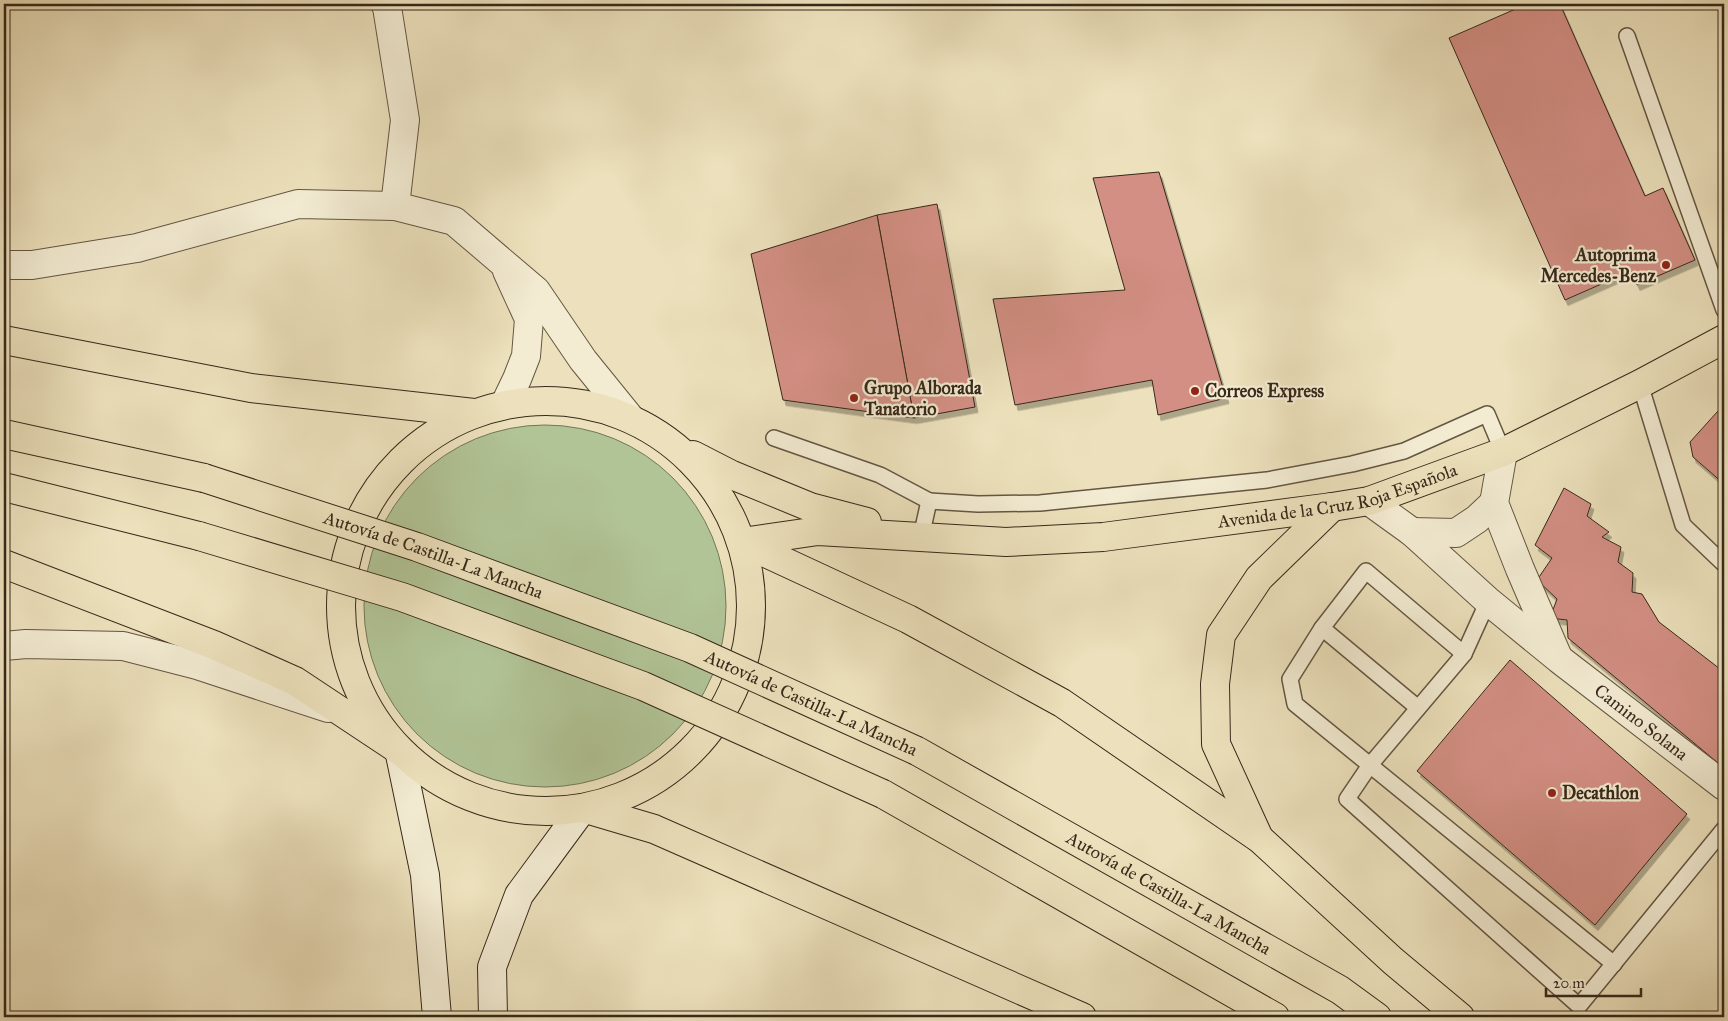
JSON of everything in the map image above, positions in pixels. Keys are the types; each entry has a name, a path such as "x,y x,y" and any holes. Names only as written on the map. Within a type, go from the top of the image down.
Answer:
{"highway":[{"name":"Avenida de la Cruz Roja Española","path":"742,542 818,531 1006,542 1103,537 1369,501 1503,452 1640,384 1724,339"},
{"path":"4,340 251,388 474,413"},
{"path":"4,564 214,645 296,680 399,750 450,788 510,808 546,812 583,808 649,784 702,740 738,680 752,612 742,542 716,489 675,445 630,418 569,401 505,404 474,413 418,444 374,491 348,549 340,612 352,675 371,715 399,750"},
{"name":"Autovía de Castilla-La Mancha","path":"4,434 204,478 417,547 690,648 917,751 1340,990 1377,1017"},
{"name":"Avenida de la Cruz Roja Española","path":"675,445 732,475 810,506 921,537"},
{"path":"4,487 199,536 402,597 643,686 883,794 1275,1017"},
{"path":"1260,839 1216,744 1215,684 1221,635 1259,578 1332,507"},
{"path":"742,542 908,619 1062,703 1260,839 1393,961 1460,1017"},
{"path":"583,808 654,829 1082,1017"}],"street":[{"path":"385,4 405,120 395,206"},
{"path":"4,265 32,265 137,248 298,204 395,206 454,221 536,291 583,360 630,418"},
{"path":"503,263 529,319 526,356 505,404"},
{"path":"1503,452 1494,503 1559,659"},
{"name":"Camino Solana","path":"1369,501 1412,532 1488,600 1559,659 1724,786"},
{"path":"1412,532 1456,534 1477,519 1494,503"},
{"path":"4,646 26,644 123,646 197,664 341,712"},
{"path":"399,750 424,874 437,1017"},
{"path":"493,1017 492,967 519,895 583,808"}],"lane":[{"path":"1627,36 1724,310"},
{"path":"1640,384 1683,526 1724,564"},
{"path":"774,438 880,475 929,501 978,504 1040,503 1267,480 1352,464 1404,450 1487,414 1503,452"},
{"path":"921,537 929,501"},
{"path":"1464,654 1366,572 1322,628 1290,679 1294,704 1614,964"},
{"path":"1488,600 1464,654 1370,764 1347,799 1579,1006 1724,829"},
{"path":"1322,628 1418,708"}],"green space":[{"path":"545,425 580,429 614,439 646,456 673,478 695,505 712,537 722,571 726,606 722,641 712,675 695,707 673,734 646,756 614,773 580,783 545,787 510,783 476,773 444,756 417,734 395,707 378,675 368,641 364,606 368,571 378,537 395,505 417,478 444,456 476,439 510,429"}],"building":[{"path":"1527,4 1560,4 1645,196 1663,188 1695,260 1637,285 1631,271 1565,300 1449,38"},
{"path":"1159,172 1226,398 1158,415 1152,380 1015,405 993,299 1125,290 1093,178"},
{"path":"937,204 975,407 914,418 877,215"},
{"path":"877,215 914,418 783,400 751,254"},
{"path":"1718,411 1724,418 1724,484 1693,457 1690,442"},
{"path":"1564,488 1591,504 1587,516 1609,532 1602,537 1621,547 1618,562 1633,573 1632,592 1642,594 1659,622 1724,672 1724,768 1568,638 1567,620 1550,618 1557,599 1537,580 1552,558 1535,545"},
{"name":"Decathlon","path":"1510,660 1687,814 1595,925 1417,771"}],"place":[{"name":"Autoprima Mercedes-Benz","path":"1666,265"},
{"name":"Correos Express","path":"1195,391"},
{"name":"Grupo Alborada Tanatorio","path":"854,398"},
{"name":"Decathlon","path":"1552,793"}]}
